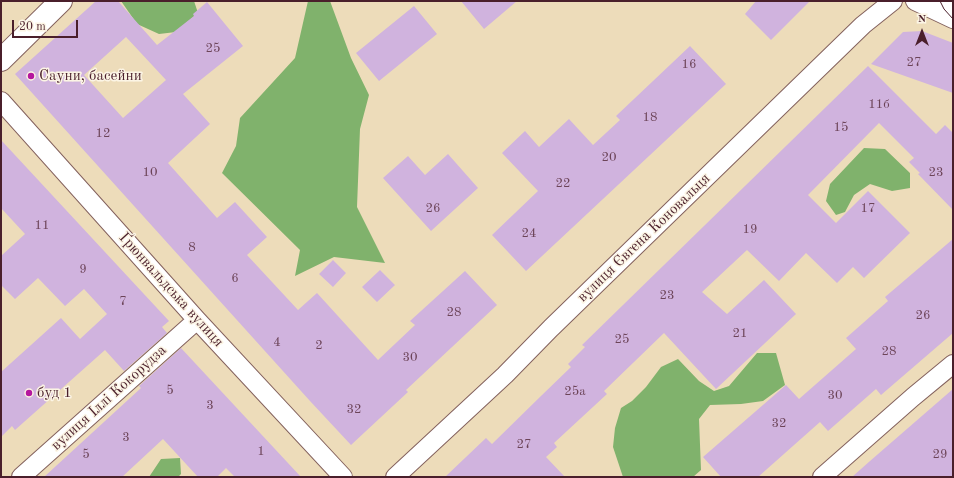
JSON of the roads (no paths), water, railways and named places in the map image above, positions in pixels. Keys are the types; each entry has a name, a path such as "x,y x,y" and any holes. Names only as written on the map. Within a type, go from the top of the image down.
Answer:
{"main road":[{"path":"1,60 60,1"},
{"path":"946,1 948,7 953,12"}],"street":[{"name":"вулиця Євгена Коновальця","path":"395,477 505,375 556,323 863,25 893,1"},
{"path":"915,1 953,19"},
{"name":"Ґрюнвальдська вулиця","path":"1,101 197,320 343,477"},
{"name":"вулиця Іллі Кокорудза","path":"21,477 197,320"},
{"path":"822,477 953,364"}],"tram line":[{"path":"940,1 944,9 953,19"}],"place":[{"name":"Сауни, басейни","path":"31,76"},
{"name":"буд 1","path":"29,393"}]}
